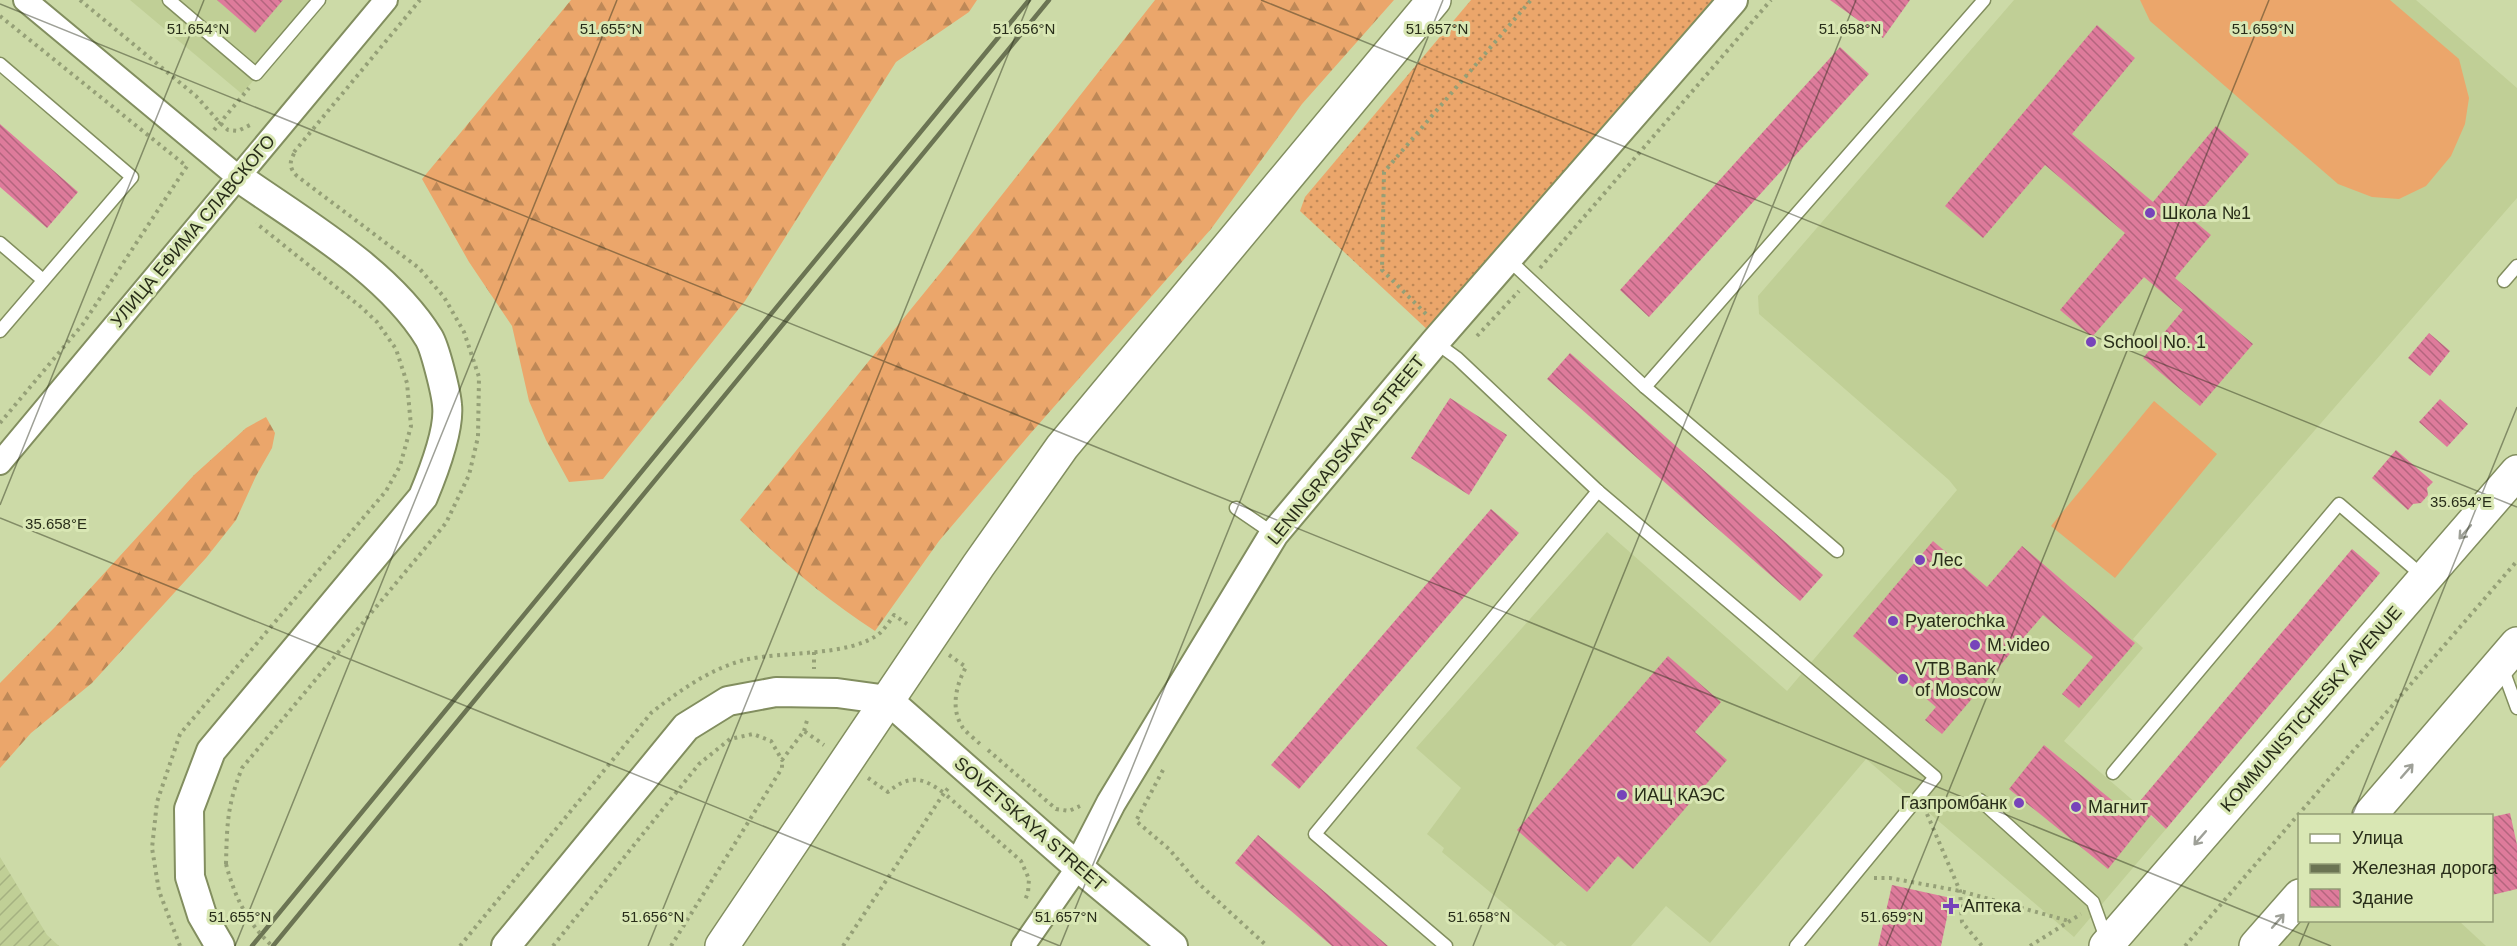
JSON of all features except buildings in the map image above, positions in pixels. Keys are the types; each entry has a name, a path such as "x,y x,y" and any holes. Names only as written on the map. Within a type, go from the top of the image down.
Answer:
{"main road":[{"path":"722,946 1062,447 1434,0"},
{"name":"KOMMUNISTICHESKY AVENUE","path":"2107,945 2517,472"},
{"path":"2371,814 2509,654"},
{"path":"2256,946 2298,898"}],"street":[{"path":"25,0 201,146 230,186 320,234 394,292 431,340 447,406 439,457 423,497 211,751 189,810 190,877 202,915 218,944"},
{"name":"LENINGRADSKAYA STREET","path":"1023,946 1078,867 1111,803 1274,534 1445,344 1508,260 1733,0"},
{"name":"УЛИЦА ЕФИМА СЛАВСКОГО","path":"0,463 380,2"},
{"path":"506,946 686,727 728,701 776,692 837,693 888,700"},
{"name":"SOVETSKAYA STREET","path":"888,700 973,756 1078,867 1173,946"}],"lane":[{"path":"169,0 256,74 319,0"},
{"path":"1645,387 1984,0"},
{"path":"0,64 132,177 0,331"},
{"path":"0,243 43,280"},
{"path":"1508,260 1645,387 1837,551"},
{"path":"2504,281 2517,266"},
{"path":"1445,344 1598,490 1935,777 1796,946"},
{"path":"1446,946 1316,834 1598,490"},
{"path":"2113,773 2339,504 2425,578"},
{"path":"1236,508 1274,534"},
{"path":"2509,654 2517,708"},
{"path":"1980,800 2093,902 2107,945"}],"path":[{"path":"80,0 196,96 220,123"},
{"path":"1531,0 1384,172 1382,270 1445,344 1530,280 1771,0"},
{"path":"0,16 187,167 230,186 377,322 396,349 407,383 411,426 400,465 386,491 180,734 157,802 152,848 159,891 180,946"},
{"path":"0,423 83,324 201,146 257,79"},
{"path":"272,946 254,928 233,891 226,864 230,797 242,768 446,523 469,475 478,437 478,377 464,332 444,297 419,268 297,176 291,170 290,160 295,152"},
{"path":"2299,814 2517,561"},
{"path":"460,946 652,712 705,674 745,660 836,650 867,641 880,633 894,615 966,667 958,682 956,705 973,756 1056,809 1069,812 1087,803 1096,793 1136,821 1169,849 1197,882 1267,946"},
{"path":"782,760 804,731 888,792 898,784 913,779 928,781 1021,861 1029,879 1028,893 1021,908"},
{"path":"554,946 699,764 730,739 753,734 771,741 782,760 782,768 672,946"},
{"path":"843,946 944,793 973,756"},
{"path":"1136,821 1164,769"},
{"path":"1919,796 1960,891 1962,922 1982,946"},
{"path":"2185,946 2298,815"},
{"path":"1851,879 1890,878 1960,891 2069,921"}],"shaded area":[{"path":"130,0 320,0 242,94"},
{"name":"School No. 1","path":"2014,0 2416,0 2517,88 2517,198 2133,639 2143,648 2064,741 2166,829 2074,937 1866,759 1710,943 1666,906 1631,946 1567,946 1561,941 1555,946 1442,852 1444,848 1427,834 1461,788 1416,748 1607,532 1787,691 1957,490 1949,480 1759,314 1758,296"},
{"path":"0,857 47,935 59,946 0,946"},
{"path":"2299,922 2460,922 2486,946 2279,946"}],"green space":[{"path":"571,0 977,0 969,12 896,62 745,301 603,479 569,482 546,440 529,401 512,326 469,262 422,179"},
{"path":"1155,0 1394,0 1302,104 1211,229 939,541 875,631 804,579 740,520 950,261"},
{"path":"1471,0 1718,0 1430,332 1300,211 1305,197"},
{"path":"2140,0 2390,0 2459,59 2469,98 2465,124 2451,156 2426,186 2399,199 2372,197 2338,184 2150,21"},
{"path":"2154,401 2217,454 2115,578 2051,526"},
{"path":"266,417 275,433 272,448 236,520 206,558 92,683 31,733 0,768 0,683 55,627 194,475 246,428"}],"railway":[{"path":"252,946 1029,0"},
{"path":"273,946 1049,0"}],"place":[{"name":"Школа №1","path":"2150,213"},
{"name":"School No. 1","path":"2091,342"},
{"name":"Лес","path":"1920,560"},
{"name":"Pyaterochka","path":"1893,621"},
{"name":"M.video","path":"1975,645"},
{"name":"VTB Bank of Moscow","path":"1903,679"},
{"name":"ИАЦ КАЭС","path":"1622,795"},
{"name":"Газпромбанк","path":"2019,803"},
{"name":"Магнит","path":"2076,807"},
{"name":"Аптека","path":"1951,906"}]}
